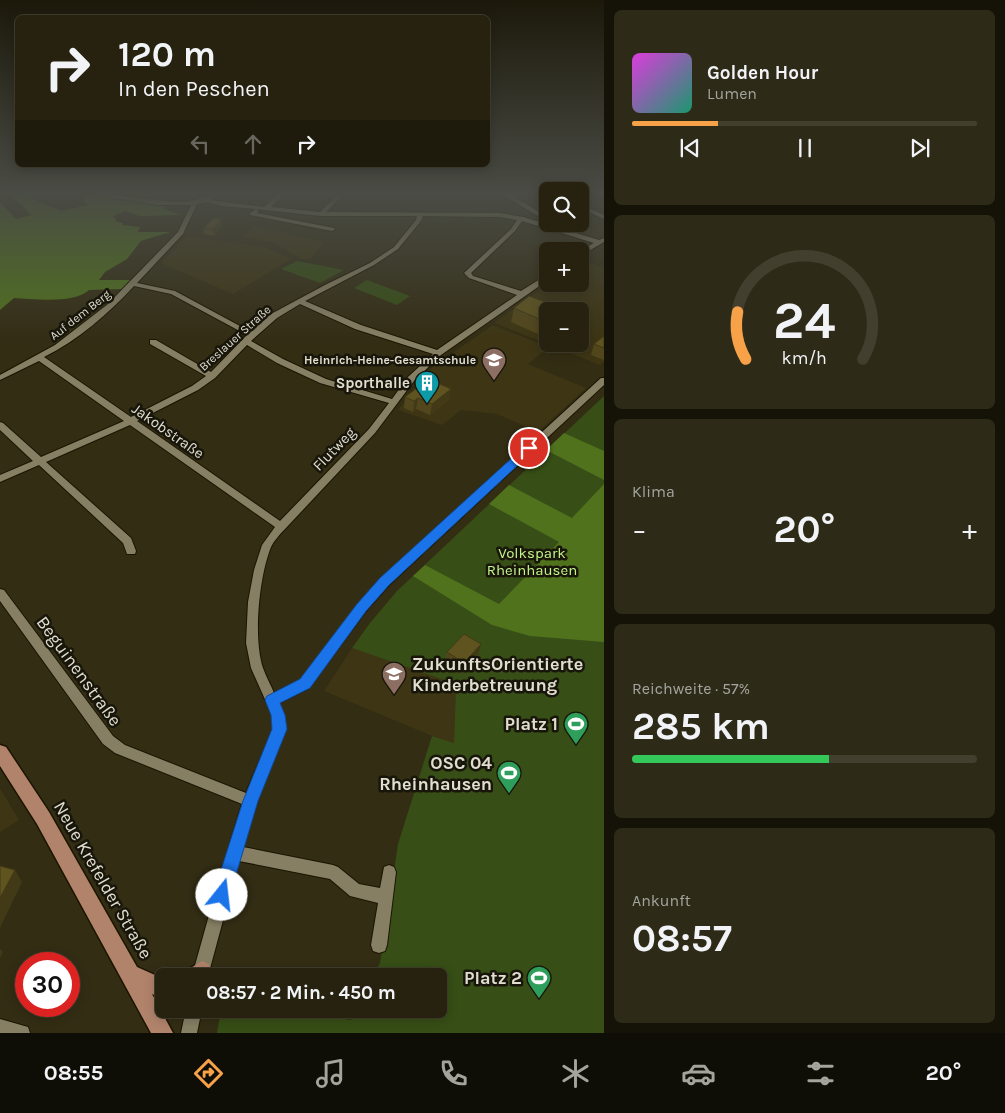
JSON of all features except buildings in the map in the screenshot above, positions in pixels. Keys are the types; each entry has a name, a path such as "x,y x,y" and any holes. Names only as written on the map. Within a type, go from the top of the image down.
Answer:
{"main road":[{"name":"Neue Krefelder Straße","path":"0,752 43,818 162,1033"},
{"path":"131,975 155,986"}],"street":[{"name":"Auf dem Berg","path":"0,378 58,347 111,306 172,243"},
{"name":"Breslauer Straße","path":"0,479 131,421 195,388 212,376 249,338 274,316 299,301 372,264 400,243"},
{"path":"497,243 467,273 471,277 522,294"},
{"name":"Flutweg","path":"201,968 250,801 279,729 278,715 253,655 251,633 259,570 267,545 281,526 372,431 411,379 438,353 539,282"},
{"path":"132,284 173,292 249,338 280,361 323,381 394,402"},
{"path":"299,301 365,330 438,353"},
{"path":"153,342 212,376"},
{"name":"Jakobstraße","path":"40,358 281,526"},
{"path":"272,700 305,684 384,582 604,380"},
{"path":"0,425 126,541 131,551"},
{"name":"Beguinenstraße","path":"0,593 108,740 120,749 250,801"},
{"path":"234,853 333,872 355,891 386,897"},
{"path":"380,945 389,872"},
{"path":"188,1033 192,1018"},
{"path":"0,1027 22,1033"}],"shaded area":[{"path":"180,243 239,243 267,248 291,259 233,294 161,263"},
{"path":"273,243 324,243 310,259 302,259"},
{"path":"589,263 604,268 604,362 600,365 567,352 589,352 589,302 539,302 539,341 494,323 539,290 589,292"},
{"name":"Heinrich-Heine-Gesamtschule","path":"493,325 539,343 539,352 543,352 528,364 586,388 538,432 497,414 461,410 442,425 398,410 426,373"},
{"name":"ZukunftsOrientierte Kinderbetreuung","path":"352,648 456,683 454,743 432,736 324,691"},
{"path":"0,788 19,820 0,832"}],"green space":[{"path":"0,243 139,243 127,259 105,272 99,280 131,280 123,289 89,290 74,297 64,299 14,298 0,310"},
{"path":"297,261 344,270 320,283 281,269"},
{"path":"367,280 410,296 397,305 354,288"},
{"name":"OSC 04 Rheinhausen","path":"604,396 604,1033 217,1033 220,1018 339,1018 351,1020 352,1018 447,1018 447,968 377,968 380,963 398,844 432,736 454,743 456,684 352,648 397,591"},
{"path":"564,433 604,451 604,480 546,450"},
{"path":"604,484 604,642 530,636 492,625 413,576 425,565 499,604 559,542 489,504 509,485 572,518"}],"place":[{"name":"Heinrich-Heine-Gesamtschule","path":"494,381"},
{"name":"Sporthalle","path":"427,404"},
{"name":"ZukunftsOrientierte Kinderbetreuung","path":"394,695"},
{"name":"Platz 1","path":"576,745"},
{"name":"OSC 04 Rheinhausen","path":"509,794"},
{"name":"Platz 2","path":"539,999"}],"route":[{"path":"222,895 250,801 277,738 280,722 272,700 305,684 384,582 529,448"}],"park label":[{"name":"Volkspark Rheinhausen","path":"532,562"}]}
